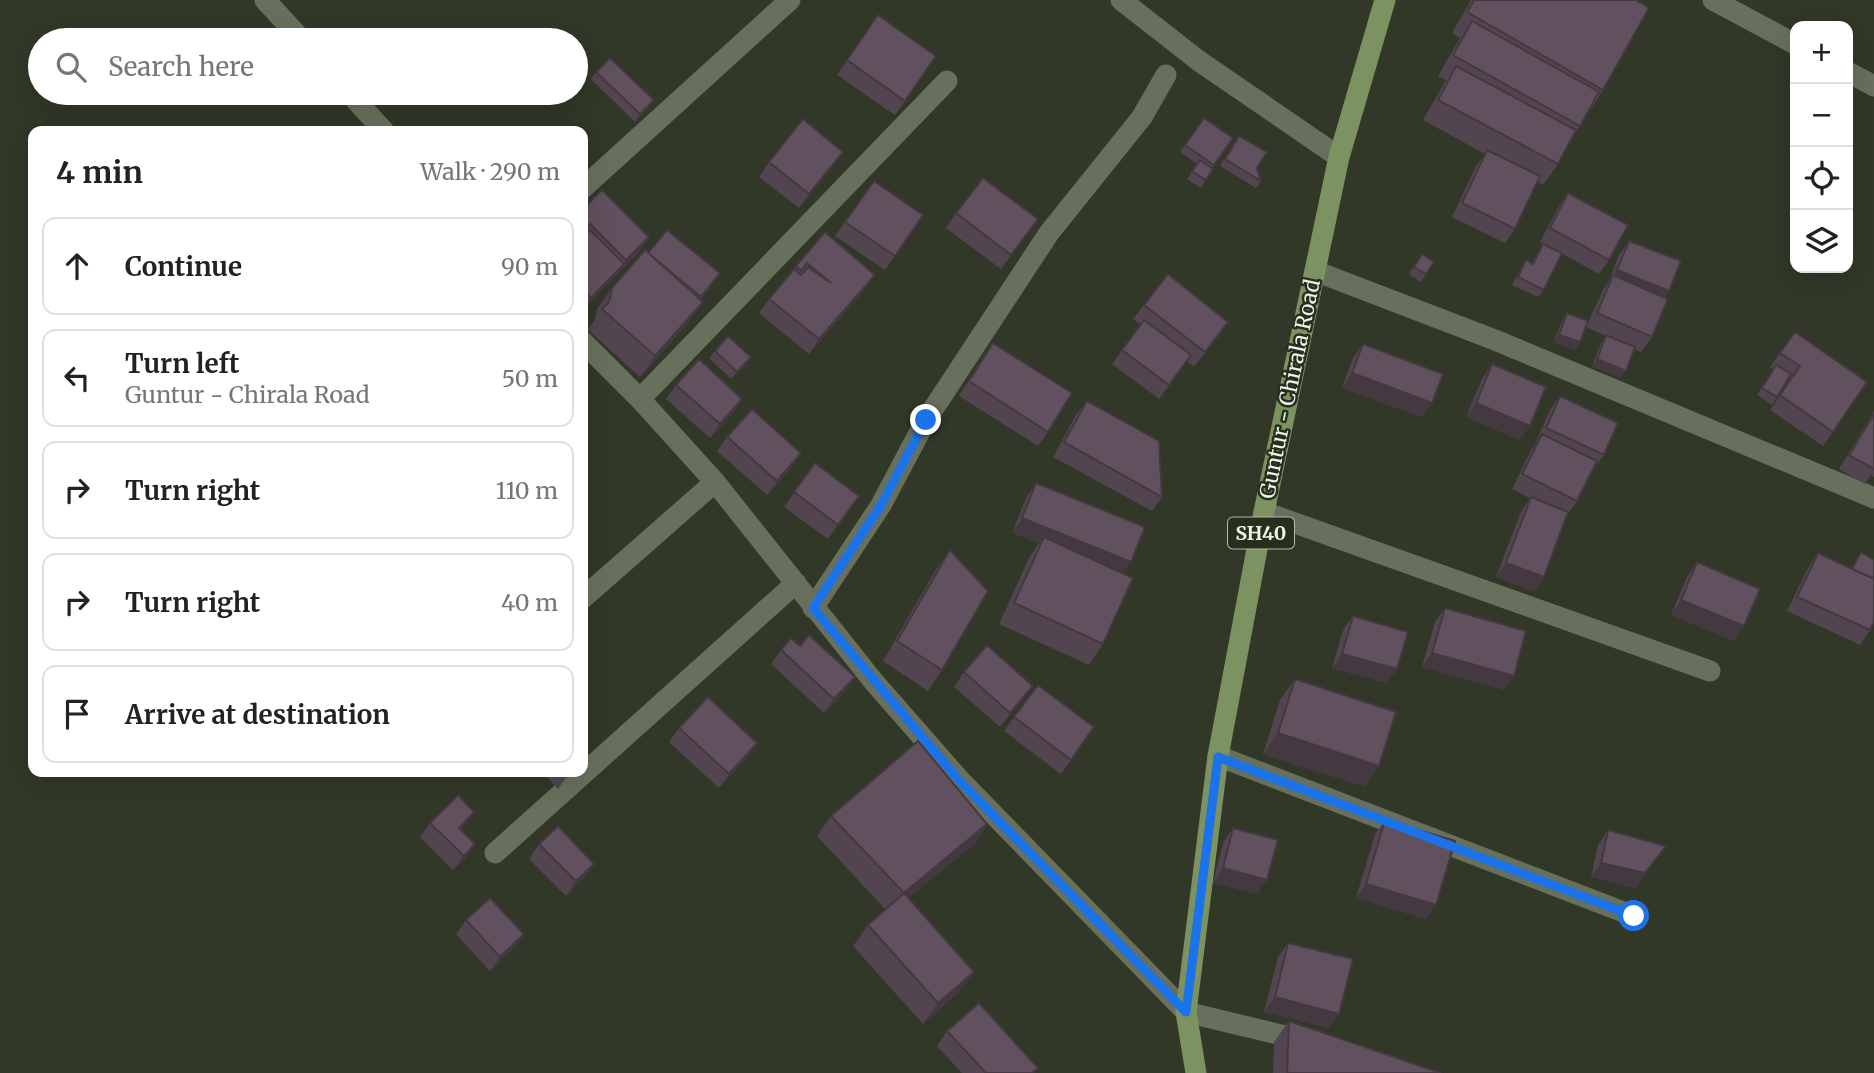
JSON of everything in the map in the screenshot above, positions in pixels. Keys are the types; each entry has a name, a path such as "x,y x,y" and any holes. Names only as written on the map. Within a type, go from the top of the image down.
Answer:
{"main road":[{"name":"Guntur - Chirala Road","path":"1196,1073 1186,1012 1218,757 1265,512 1339,157 1384,0"}],"street":[{"path":"265,0 291,28"},
{"path":"588,183 790,0"},
{"path":"1121,0 1199,61 1339,157"},
{"path":"1713,0 1790,41"},
{"path":"813,608 881,505 926,420 1049,233 1142,117 1166,75"},
{"path":"1853,75 1874,86"},
{"path":"640,398 947,81"},
{"path":"360,105 379,126"},
{"path":"1315,271 1495,340 1874,498"},
{"path":"588,347 640,398 715,482 813,608 958,779 1186,1012 1331,1047"},
{"path":"588,594 715,482"},
{"path":"1265,512 1710,671"},
{"path":"588,770 796,583"},
{"path":"1218,757 1634,916"},
{"path":"495,853 580,777"}],"building":[{"path":"1474,0 1636,0 1649,8 1603,90 1467,12"},
{"path":"878,15 936,56 905,101 847,60"},
{"path":"1472,21 1599,92 1580,126 1453,55"},
{"path":"610,58 654,100 640,114 596,72"},
{"path":"1456,66 1576,130 1558,164 1438,100"},
{"path":"1204,118 1233,138 1214,165 1185,145"},
{"path":"803,119 843,152 809,194 769,162"},
{"path":"1239,136 1267,152 1257,168 1261,181 1225,159"},
{"path":"1487,150 1540,176 1515,229 1462,203"},
{"path":"1200,160 1213,169 1206,180 1192,171"},
{"path":"983,178 1038,219 1011,255 956,213"},
{"path":"874,181 923,215 895,256 845,222"},
{"path":"602,190 649,237 626,260 590,224 588,226 588,204"},
{"path":"1568,193 1628,225 1609,260 1550,228"},
{"path":"590,230 624,264 591,298 588,295"},
{"path":"667,230 720,273 701,297 648,253"},
{"path":"825,232 875,275 819,339 769,299 794,269 801,275 808,267 831,283 807,263 801,271 796,266"},
{"path":"1629,241 1681,261 1669,291 1617,270"},
{"path":"1543,244 1562,253 1544,290 1518,277 1526,260 1533,264"},
{"path":"645,250 703,302 655,356 602,309 609,302 612,288"},
{"path":"1422,254 1434,262 1426,274 1414,267"},
{"path":"1168,274 1228,322 1205,352 1144,305"},
{"path":"1613,275 1668,299 1652,337 1597,313"},
{"path":"1567,313 1588,321 1580,342 1559,335"},
{"path":"1144,320 1191,355 1169,385 1122,350"},
{"path":"1795,332 1867,382 1833,432 1780,395 1800,366 1780,353"},
{"path":"1606,335 1635,347 1626,371 1597,359"},
{"path":"728,336 751,357 737,372 715,351"},
{"path":"993,343 1072,393 1048,432 969,381"},
{"path":"1363,344 1443,374 1432,403 1352,373"},
{"path":"699,359 742,399 720,424 676,385"},
{"path":"1492,364 1546,387 1530,426 1476,403"},
{"path":"1776,365 1791,374 1777,397 1762,388"},
{"path":"1560,396 1618,423 1604,455 1546,428"},
{"path":"1087,401 1159,441 1162,497 1064,442"},
{"path":"752,409 801,453 777,481 727,437"},
{"path":"1874,414 1874,469 1849,455"},
{"path":"1542,434 1597,461 1577,501 1522,474"},
{"path":"815,463 859,496 838,525 794,492"},
{"path":"1036,483 1145,527 1131,562 1022,518"},
{"path":"1531,497 1568,512 1544,577 1506,563"},
{"path":"1044,537 1133,578 1103,644 1014,603"},
{"path":"950,550 988,591 942,670 897,641"},
{"path":"1861,552 1874,560 1874,579 1852,569"},
{"path":"1818,553 1874,579 1874,622 1870,630 1797,597"},
{"path":"1697,562 1760,589 1744,626 1681,600"},
{"path":"1445,608 1526,631 1514,676 1432,653"},
{"path":"1353,616 1408,632 1397,669 1342,654"},
{"path":"809,635 855,677 834,699 781,650 791,638 800,646"},
{"path":"987,645 1033,686 1010,713 964,672"},
{"path":"1295,679 1396,712 1379,766 1278,733"},
{"path":"1038,685 1094,727 1071,760 1014,717"},
{"path":"708,697 757,743 729,774 679,728"},
{"path":"918,741 987,824 904,893 831,816"},
{"path":"458,795 474,812 459,828 475,844 464,856 430,823"},
{"path":"1385,820 1455,841 1436,905 1366,884"},
{"path":"558,826 594,864 576,881 539,844"},
{"path":"1233,828 1278,840 1267,880 1223,868"},
{"path":"1608,830 1666,846 1645,873 1601,863"},
{"path":"904,893 974,972 938,1003 868,925"},
{"path":"490,898 524,934 500,957 466,920"},
{"path":"1288,943 1353,959 1339,1014 1275,997"},
{"path":"979,1003 1038,1068 1032,1073 986,1073 947,1031"},
{"path":"1289,1021 1441,1073 1287,1073"}],"route":[{"path":"926,420 881,505 813,608 958,779 1186,1012 1218,757 1634,916"}]}
